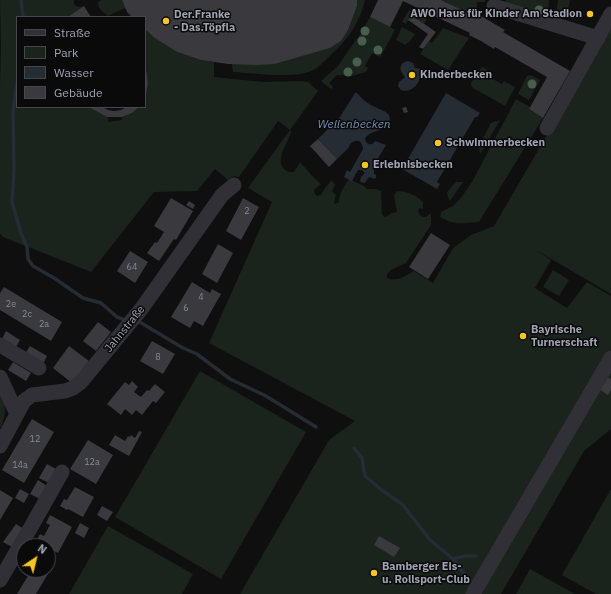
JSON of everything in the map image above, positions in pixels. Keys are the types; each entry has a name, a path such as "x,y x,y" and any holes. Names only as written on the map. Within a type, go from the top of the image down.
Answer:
{"street":[{"path":"494,6 598,38"},
{"path":"547,128 611,14"},
{"name":"Jahnstraße","path":"1,441 24,400 32,395 65,391 73,388 81,382 142,308 222,195 234,185"},
{"path":"0,345 39,368"},
{"path":"473,594 611,358"},
{"path":"0,377 17,414"},
{"path":"0,578 31,528 62,472"}],"green space":[{"path":"0,0 74,0 76,6 84,6 69,16 16,16 16,108 105,108 108,110 108,122 122,120 122,117 132,113 138,108 146,108 146,91 148,84 146,68 146,30 177,52 201,60 214,62 214,77 263,82 301,81 308,82 318,91 290,130 278,121 239,177 234,176 228,180 215,169 197,191 154,192 91,272 3,237 0,234"},
{"path":"101,0 122,0 125,8 108,16 99,7 98,2"},
{"path":"357,0 365,0 354,27 341,44 315,69 308,72 287,75 233,72 232,64 275,64 330,48 341,41 348,30 357,6"},
{"path":"441,0 485,0 485,2 477,2 477,17"},
{"path":"506,0 549,0 548,14 505,4"},
{"path":"558,0 570,0 566,18 556,15"},
{"path":"409,10 427,19 424,24 411,15 406,24 402,22"},
{"path":"370,17 395,30 380,57 372,53 365,66 368,68 366,72 348,77 345,75 337,75 329,83 333,87 331,89 321,81 337,67 361,33"},
{"path":"611,25 611,294 536,250 551,260 535,288 567,308 587,282 611,296 611,429 584,451 501,594 240,594 329,440 355,421 209,343 272,202 248,188 290,130 291,133 284,148 281,164 285,170 294,172 300,162 321,184 314,190 317,196 321,195 332,180 335,185 332,191 336,195 334,202 335,204 339,202 341,193 349,179 367,189 376,189 381,191 382,214 384,217 391,213 397,212 394,195 397,191 411,194 423,202 423,209 419,208 418,212 423,217 426,217 431,213 431,225 406,263 391,270 387,274 387,278 394,280 414,271 433,283 453,248 471,235 494,226"},
{"path":"402,27 415,34 405,45 396,40"},
{"path":"443,28 469,38 448,70 420,54 429,41 432,43"},
{"path":"482,67 492,72 489,77 502,84 504,81 515,87 505,106 473,88 471,85"},
{"path":"531,75 540,80 529,100 518,94 527,76"},
{"path":"516,99 530,107 529,109 543,118 479,222 455,223 440,217 441,212 453,206 472,182"},
{"path":"500,120 480,154 479,146 491,123"},
{"path":"456,182 463,182 450,201 447,192"},
{"path":"553,270 569,280 559,296 543,287"},
{"path":"200,371 306,432 221,579 115,517"},
{"path":"0,388 4,398 5,408 1,427 0,427"},
{"path":"611,489 611,594 596,594 562,575"},
{"path":"108,526 193,574 182,594 69,594"},
{"path":"530,569 575,594 516,594"}],"water":[{"name":"Kinderbecken","path":"408,61 413,63 415,68 421,69 421,73 419,82 413,88 406,91 401,90 398,86 399,82 405,77 400,68 402,64"},
{"name":"Wellenbecken","path":"355,93 370,104 388,114 390,119 387,127 369,134 365,138 366,142 369,144 374,143 375,141 386,145 375,165 374,174 376,175 376,178 374,179 370,177 365,183 360,181 361,177 365,173 362,170 358,170 352,181 344,177 347,170 350,172 363,149 359,141 351,143 337,159 318,139 340,117"},
{"name":"Schwimmerbecken","path":"446,93 480,113 477,117 475,117 437,182 440,184 437,189 402,169"}],"building":[{"path":"122,0 357,0 357,6 348,30 341,41 330,48 275,64 257,65 228,64 201,60 177,52 155,38 146,30 146,16 131,16 127,12"},
{"path":"378,0 441,0 479,18 481,16 505,30 503,32 570,71 543,118 529,109 547,77 495,47 494,49 469,35 470,33 403,1 390,27 370,17"},
{"path":"84,6 90,16 69,16"},
{"path":"411,15 436,32 423,49 419,47 428,34 408,20"},
{"path":"146,70 147,74 148,84 146,94"},
{"path":"406,107 408,112 404,113 402,108"},
{"path":"91,108 103,108 114,111 124,108 138,108 132,113 122,117 107,117"},
{"path":"318,139 337,159 329,167 310,146"},
{"path":"171,198 193,211 176,240 174,239 159,261 147,253 155,242 157,243 164,232 154,226"},
{"path":"243,198 259,207 241,240 226,231"},
{"path":"189,201 195,205 193,209 186,205"},
{"path":"431,233 450,245 428,279 409,267"},
{"path":"218,244 233,253 217,283 202,274"},
{"path":"130,251 148,262 135,283 117,271"},
{"path":"192,282 210,293 212,289 221,294 203,326 194,321 190,328 171,317"},
{"path":"4,287 62,322 51,341 0,310 0,293"},
{"path":"98,322 111,332 96,351 83,341"},
{"path":"6,331 20,340 16,347 2,339"},
{"path":"152,341 175,354 163,374 140,361"},
{"path":"30,346 47,356 43,364 25,354"},
{"path":"69,346 89,361 72,383 53,368"},
{"path":"13,362 31,373 26,381 8,370"},
{"path":"606,377 611,379 611,390 608,395 599,389"},
{"path":"132,381 138,387 134,392 141,397 155,384 165,392 156,403 153,401 142,415 136,410 132,415 125,409 121,415 107,404 125,382 129,385"},
{"path":"32,419 54,432 24,483 2,470"},
{"path":"139,431 142,432 129,456 109,445 115,435 125,441 128,436 130,437 131,435 135,438"},
{"path":"88,440 113,455 96,484 70,469"},
{"path":"47,464 56,469 49,483 39,478"},
{"path":"38,480 47,486 40,499 30,494"},
{"path":"75,487 94,497 83,517 60,506 64,499 67,500"},
{"path":"20,489 29,494 24,503 15,498"},
{"path":"0,490 13,498 0,520"},
{"path":"102,506 113,512 107,521 97,515"},
{"path":"50,515 72,527 58,553 56,552 56,538 38,538 40,534 44,536 50,525 46,523"},
{"path":"80,523 89,528 84,538 75,533"},
{"path":"16,524 24,529 18,538 16,538 16,541 12,547 3,542"},
{"path":"379,536 400,548 394,557 374,545"},
{"path":"27,578 45,578 36,594 17,594"}],"waterway":[{"path":"21,0 23,16"},
{"path":"16,90 13,112 14,171 12,202 21,233 27,247 28,259 33,266 54,278 83,298 101,303 117,317 125,320 127,318"},
{"path":"138,321 183,348 197,354 230,379 266,396 316,427"},
{"path":"354,448 362,458 365,476 403,505 430,540 453,559 466,576"},
{"path":"453,559 466,556 476,556"}],"place":[{"name":"AWO Haus für Kinder Am Stadion","path":"590,14"},
{"name":"Der.Franke - Das.Töpfla","path":"166,21"},
{"name":"Kinderbecken","path":"412,75"},
{"name":"Schwimmerbecken","path":"438,143"},
{"name":"Erlebnisbecken","path":"365,165"},
{"name":"Bayrische Turnerschaft","path":"523,336"},
{"name":"Bamberger Eis- u. Rollsport-Club","path":"374,573"}]}
